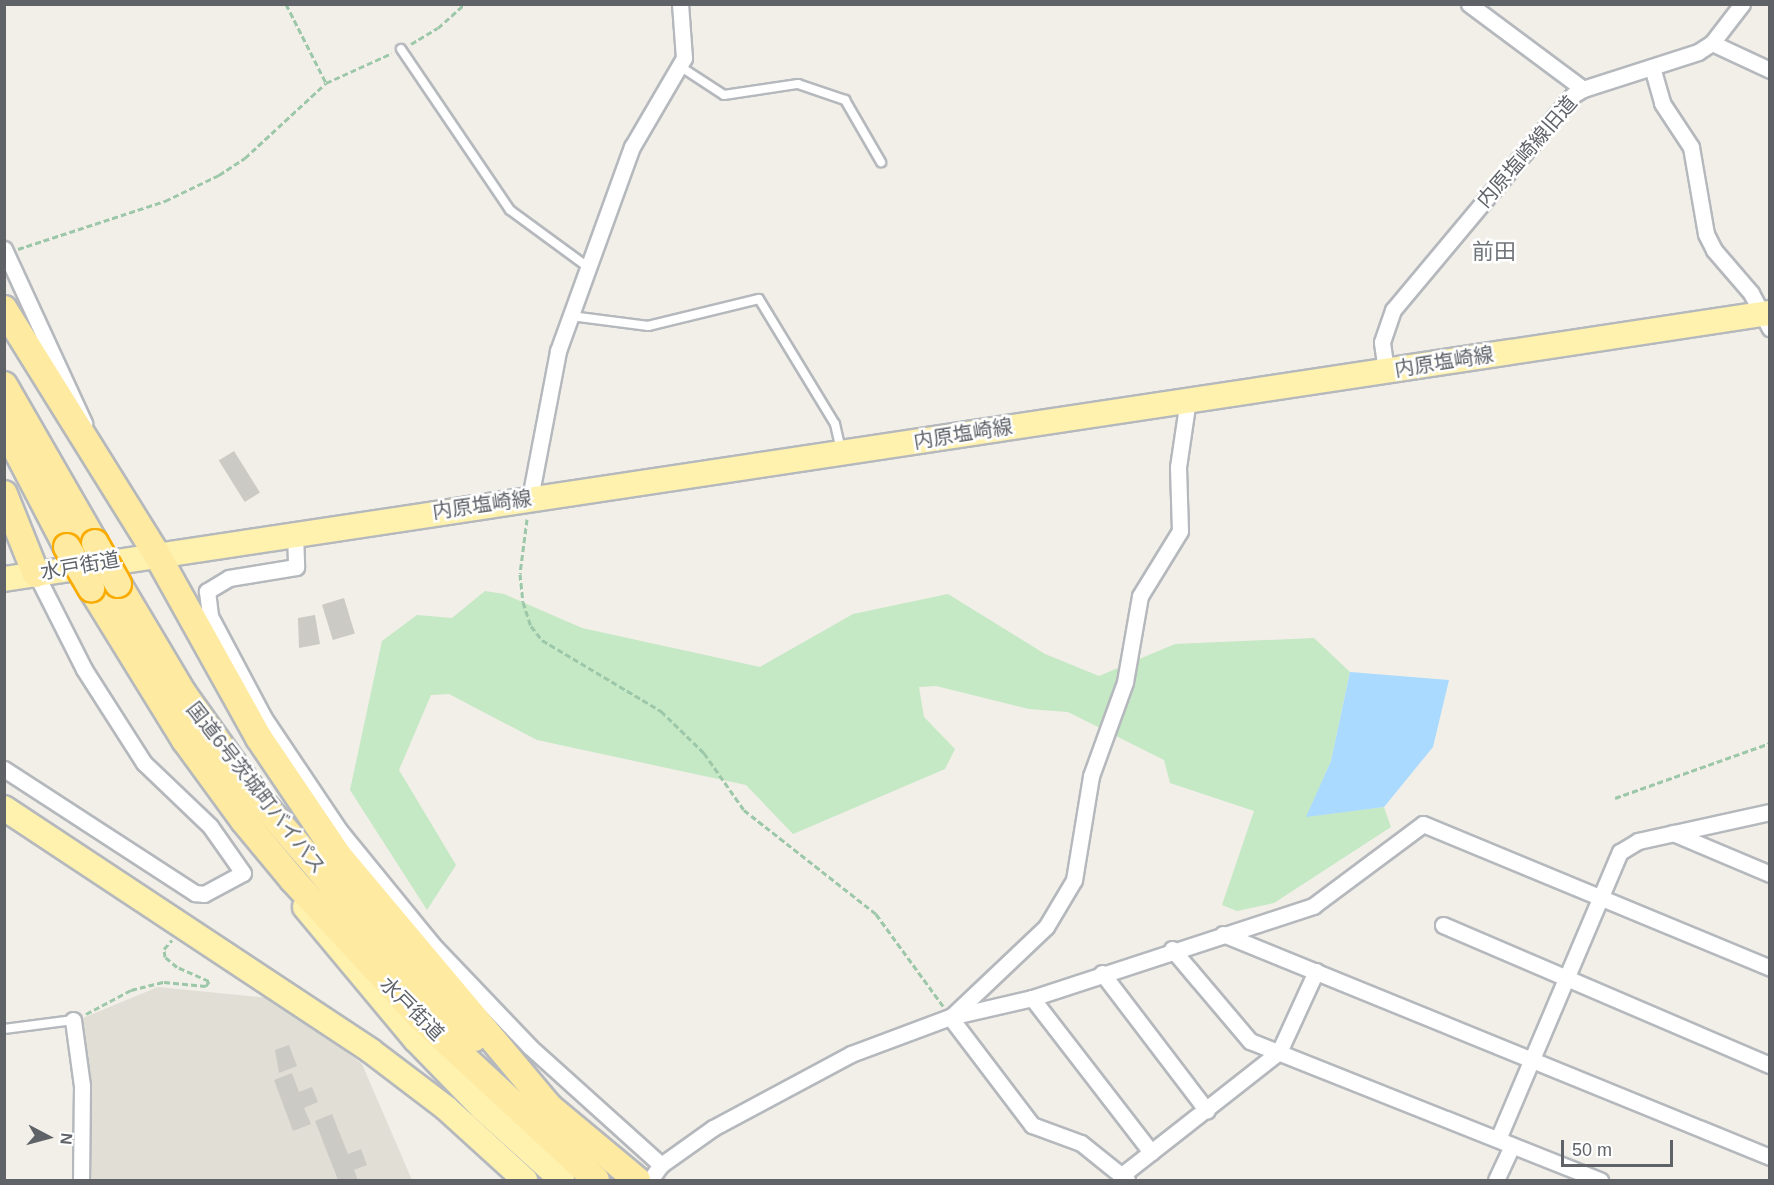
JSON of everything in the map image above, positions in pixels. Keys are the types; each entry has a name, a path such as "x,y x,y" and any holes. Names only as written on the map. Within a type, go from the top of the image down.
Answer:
{"highway":[{"path":"4,309 93,458 156,553 259,738 338,855 553,1111 637,1180"},
{"name":"国道6号茨城町バイパス","path":"4,385 118,585 189,703 257,797 407,972 553,1111"},
{"name":"国道6号茨城町バイパス","path":"4,426 91,588 185,740 244,821"},
{"path":"4,494 36,574"},
{"name":"水戸街道","path":"244,821 382,979 499,1094 596,1180"}],"main road":[{"name":"内原塩崎線","path":"156,553 1188,399 1768,319"},
{"name":"水戸街道","path":"4,579 156,553"},
{"path":"4,808 371,1051 446,1108 524,1179"},
{"path":"244,821 326,935 415,1039 482,1108 562,1180"}],"street":[{"path":"530,498 548,390 571,316 632,147 681,67 684,58 680,4"},
{"path":"1469,4 1583,88"},
{"path":"1742,4 1712,43 1770,70"},
{"name":"内原塩崎線旧道","path":"1386,371 1382,342 1393,310 1583,88 1652,67 1712,43"},
{"path":"1652,67 1662,103 1691,147 1706,234 1768,319"},
{"path":"5,251 78,404 93,458"},
{"path":"950,1017 1046,927 1074,880 1091,776 1125,682 1140,596 1180,531 1178,467 1188,399"},
{"path":"295,533 298,553 296,567 229,578 207,591 210,616 264,718 340,831 432,944 529,1046 662,1165"},
{"path":"4,770 195,892 204,894 243,873 210,826 144,764 84,669 36,574"},
{"path":"1496,1180 1505,1142 1532,1059 1620,852 1638,841 1770,812"},
{"path":"650,1180 662,1165 712,1128 769,1095 851,1054 950,1017 1032,998 1172,949 1313,906 1423,824 1770,968"},
{"path":"1673,833 1770,874"},
{"path":"1443,926 1770,1065"},
{"path":"1222,934 1770,1157"},
{"path":"1172,949 1250,1041 1505,1142 1591,1179"},
{"path":"950,1017 1032,1125 1081,1143 1125,1178 1151,1152 1207,1111 1279,1052 1316,971"},
{"path":"1102,973 1207,1111"},
{"path":"1032,998 1151,1152"},
{"path":"73,1020 82,1086 81,1180"}],"lane":[{"path":"401,49 510,210 590,267"},
{"path":"681,67 724,95 798,84 845,100 880,162"},
{"path":"571,316 648,326 759,299 835,424 842,452"},
{"path":"4,1029 73,1020"}],"path":[{"path":"286,4 326,83"},
{"path":"5,251 165,201 219,175 244,158 326,83 401,49 438,28 465,4"},
{"path":"530,498 520,574 526,615 542,640 661,711 704,753 744,810 876,914 950,1017"},
{"path":"1615,798 1770,742"},
{"path":"73,1020 131,990 164,982 206,986 209,981 177,967 165,957 164,949 174,938"}],"shaded area":[{"path":"158,987 269,998 316,1029 362,1064 412,1180 87,1180 78,1020"}],"green space":[{"path":"485,591 504,594 582,628 760,667 853,614 948,594 1045,654 1099,676 1175,644 1314,638 1350,672 1331,761 1307,816 1384,807 1391,827 1274,903 1237,911 1222,905 1254,811 1170,783 1164,760 1068,712 1029,709 936,686 919,687 924,717 955,749 945,769 793,834 746,785 537,740 449,694 431,695 399,770 456,865 427,910 350,790 382,641 417,615 452,618"}],"water":[{"path":"1350,672 1449,680 1433,747 1384,807 1306,817 1331,761"}],"building":[{"path":"234,451 260,493 245,502 219,461"},
{"path":"344,598 355,633 333,640 322,605"},
{"path":"315,615 320,644 299,648 298,618"},
{"path":"289,1045 297,1066 279,1073 275,1050"},
{"path":"292,1073 299,1092 312,1087 318,1102 304,1108 311,1124 293,1131 274,1080"},
{"path":"332,1114 348,1154 361,1149 367,1165 354,1170 358,1180 338,1180 315,1121"}],"district":[{"name":"前田","path":"1494,252"}]}
